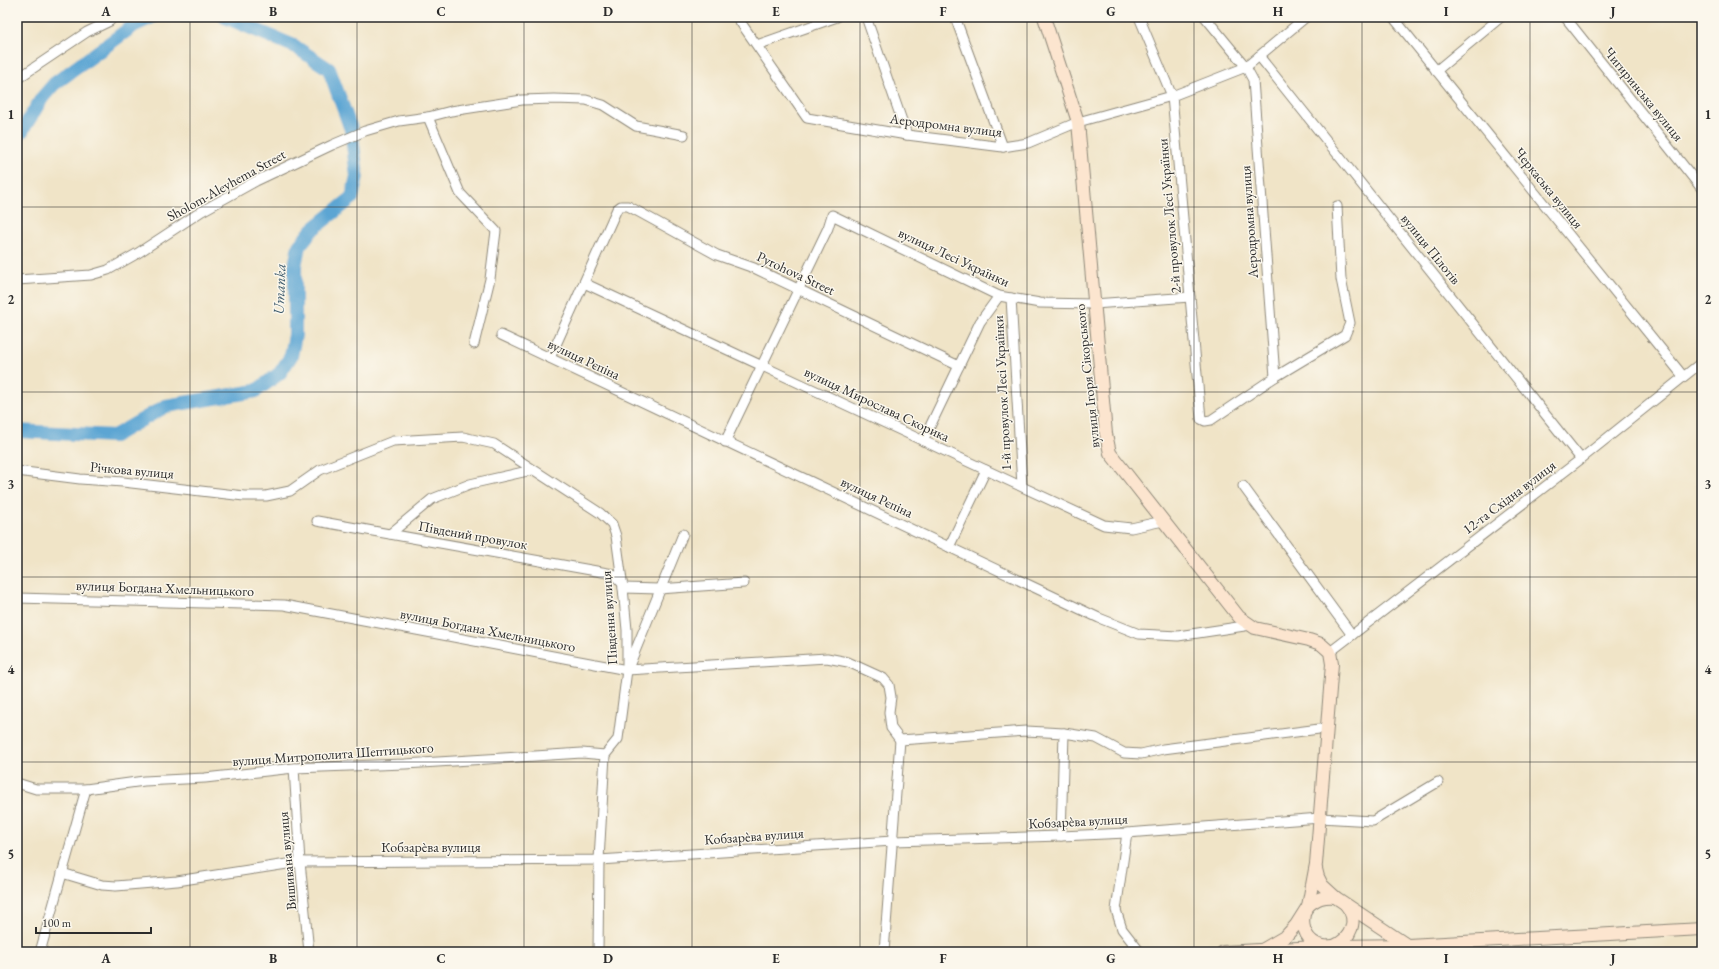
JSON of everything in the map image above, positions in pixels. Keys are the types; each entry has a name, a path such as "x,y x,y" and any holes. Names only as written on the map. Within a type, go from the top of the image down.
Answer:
{"main road":[{"name":"вулиця Ігоря Сікорського","path":"1044,17 1078,122 1106,434 1110,453 1239,617 1254,628 1309,640 1321,644 1330,652"},
{"path":"1330,652 1332,664 1316,864 1303,927 1306,935 1312,941 1320,946 1408,945 1702,929"},
{"path":"1223,952 1331,946 1339,944 1348,936 1352,927 1353,918 1350,909 1322,885 1318,877 1316,864"},
{"path":"1262,950 1286,936 1314,900 1322,897 1340,900 1408,945"}],"street":[{"path":"737,17 757,45 837,17"},
{"path":"866,17 907,135"},
{"path":"955,17 1003,147"},
{"name":"2-й провулок Лесі Українки","path":"1139,17 1172,96 1183,204 1201,419 1205,421 1211,420 1275,377"},
{"name":"Аеродромна вулиця","path":"1205,17 1246,67 1253,80 1275,377"},
{"name":"Аеродромна вулиця","path":"757,45 806,115 907,135 1003,147 1028,143 1078,122 1172,96 1246,67 1306,17"},
{"name":"Черкаська вулиця","path":"1393,17 1683,376"},
{"path":"1436,71 1501,17"},
{"name":"Чигиринська вулиця","path":"1565,17 1702,189"},
{"path":"17,79 87,32 110,21"},
{"name":"вулиця Пілотів","path":"1259,56 1581,459"},
{"name":"Sholom-Aleyhema Street","path":"17,280 90,274 108,270 138,253 202,211 256,181 365,131 399,121 522,100 586,100 602,105 636,126 684,136"},
{"path":"428,117 460,193 496,231 490,279 474,344"},
{"name":"Pyrohova Street","path":"584,283 617,209 621,206 628,206 717,255 754,268 959,366"},
{"path":"1275,377 1345,335 1349,329 1350,323 1342,279 1337,206"},
{"name":"вулиця Лесі Українки","path":"798,290 828,228 832,215 999,296 1040,303 1094,304 1190,297"},
{"path":"550,358 584,283"},
{"name":"вулиця Мирослава Скорика","path":"584,283 1104,525 1131,528 1163,521"},
{"path":"725,442 798,290"},
{"path":"923,441 980,322 999,296"},
{"name":"1-й провулок Лесі Українки","path":"1011,298 1022,486"},
{"name":"вулиця Рєпіна","path":"501,335 1099,618 1139,634 1178,636 1251,625"},
{"name":"12-та Східна вулиця","path":"1330,652 1581,459 1702,362"},
{"name":"Південна вулиця","path":"463,437 494,444 600,513 612,524 616,536 627,630 627,670 618,739 605,755"},
{"name":"Річкова вулиця","path":"17,471 244,496 266,496 290,491 320,470 394,441 463,437"},
{"path":"390,534 432,499 470,484 532,470"},
{"path":"949,546 986,470"},
{"path":"1243,486 1352,635"},
{"name":"Південий провулок","path":"317,521 613,574 622,585 659,589 744,583"},
{"path":"627,670 659,589 683,534"},
{"name":"вулиця Богдана Хмельницького","path":"17,598 284,605 627,670 827,658 848,662 883,678 889,685 891,697 889,712 892,728 900,740"},
{"path":"884,952 900,740 1012,732 1064,733 1096,738 1124,753 1141,754 1163,749 1327,728"},
{"path":"1061,836 1064,733"},
{"name":"вулиця Митрополита Шептицького","path":"17,783 36,789 86,789 144,781 205,778 294,768 405,764 582,753 605,755"},
{"path":"598,952 599,860 605,755"},
{"name":"Вишивана вулиця","path":"294,768 300,862 309,952"},
{"name":"Кобзарèва вулиця","path":"62,873 102,885 116,886 177,881 300,862 599,860 893,841 1127,833 1320,818 1373,821 1438,782"},
{"path":"40,952 86,789"},
{"path":"1127,833 1116,910 1122,929 1140,952"}],"waterway":[{"name":"Umanka","path":"17,136 22,131 42,98 54,84 133,26 152,17"},
{"name":"Umanka","path":"17,431 114,436 166,406 256,391 280,373 291,356 295,335 295,266 299,246 313,229 352,198 357,176 351,129 329,69 294,46 225,17"}]}
